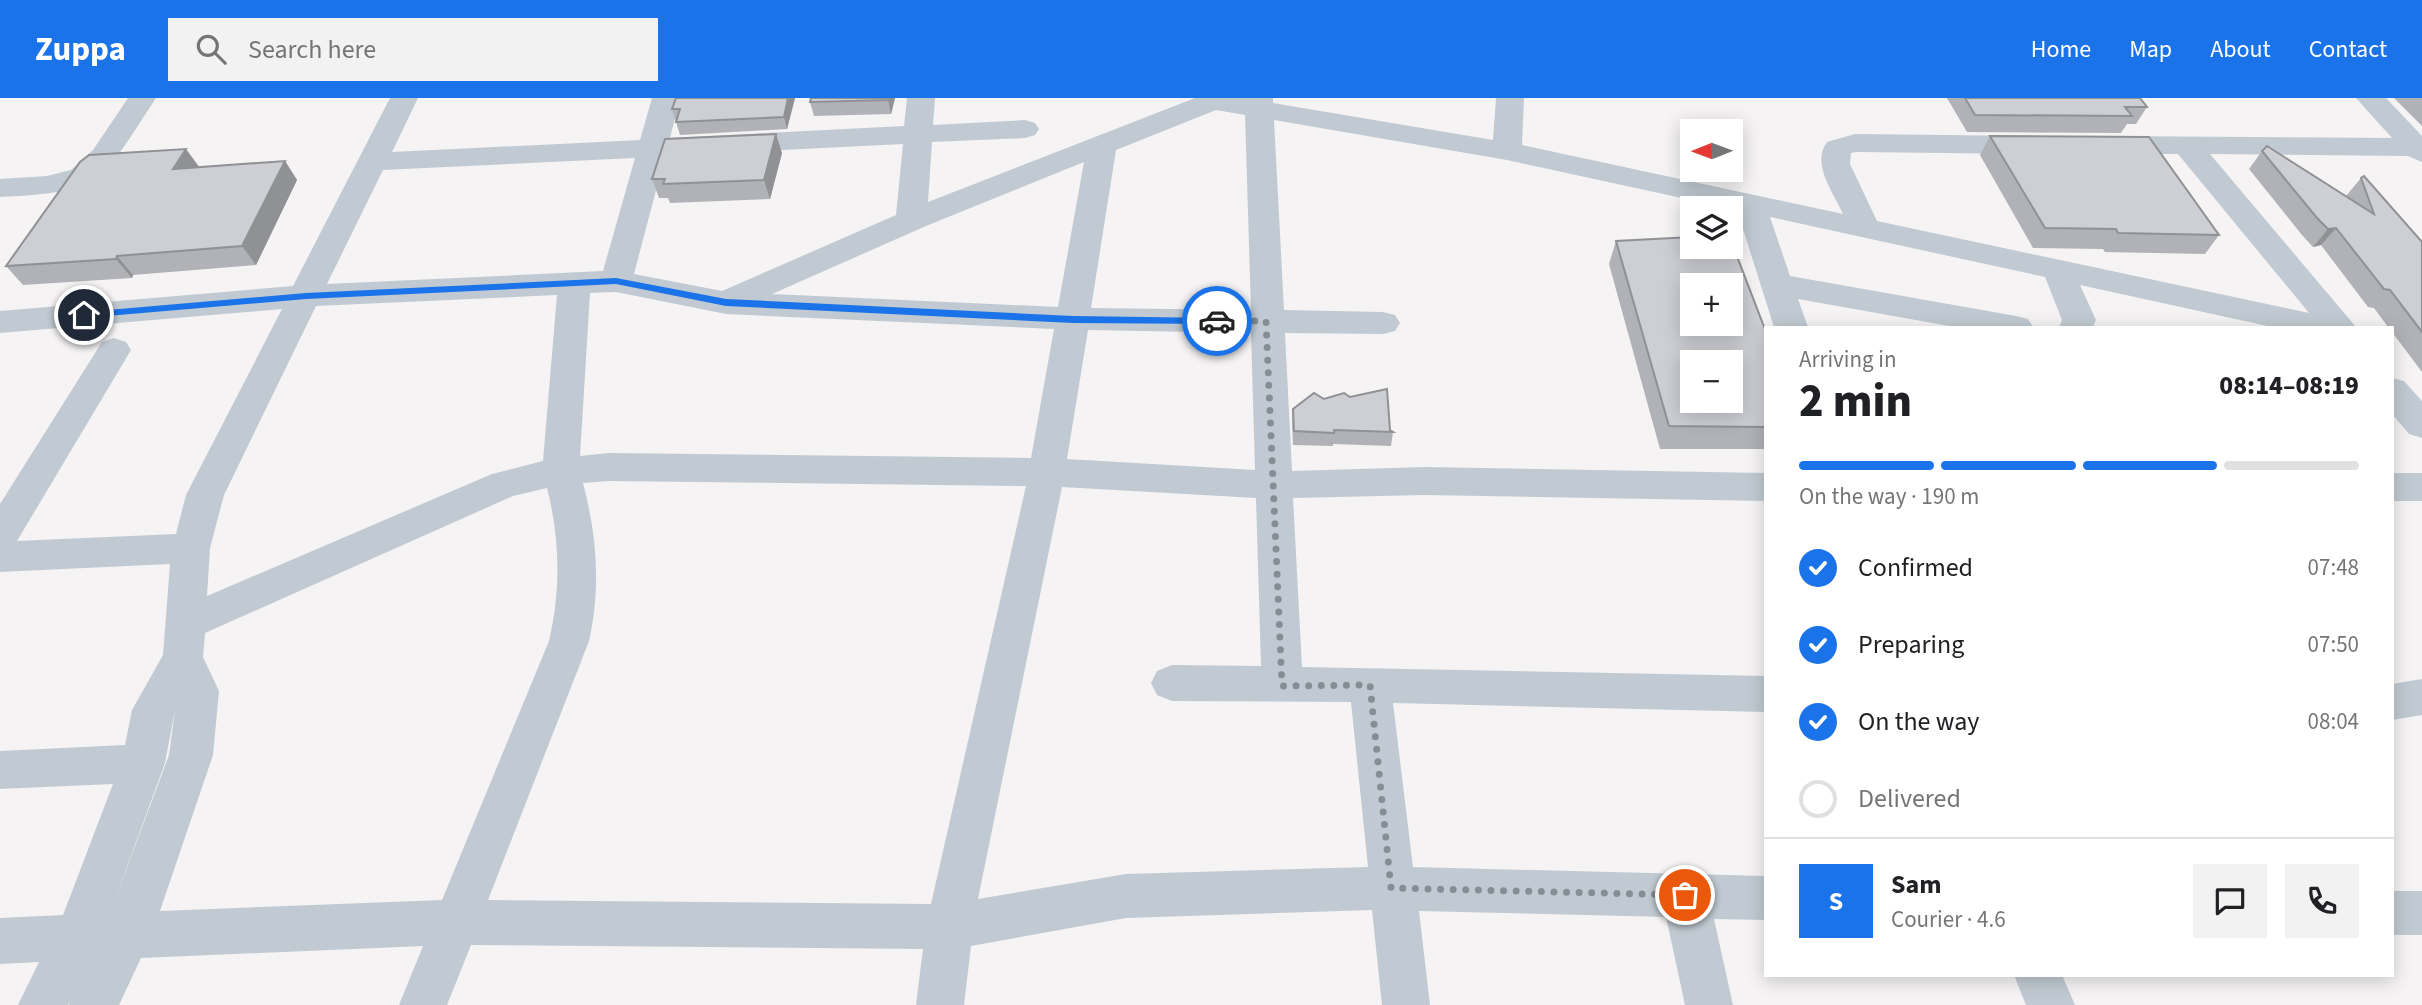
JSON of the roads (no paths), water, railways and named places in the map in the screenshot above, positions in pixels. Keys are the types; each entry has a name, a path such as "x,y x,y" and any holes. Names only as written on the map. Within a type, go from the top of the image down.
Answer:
{"street":[{"path":"0,188 57,184 92,170 142,98"},
{"path":"93,1005 128,935 191,755 198,691 185,640 191,548 205,495 404,98"},
{"path":"616,281 666,98"},
{"path":"911,221 921,98"},
{"path":"1507,152 1510,98"},
{"path":"2370,98 2420,149"},
{"path":"726,303 1031,170 1102,145 1212,100 1258,103 1507,152 1864,226 2318,326"},
{"path":"1258,103 1282,686"},
{"path":"373,162 1025,129"},
{"path":"1864,226 1835,164 1837,148 1855,143 2420,149"},
{"path":"940,1005 949,927 1047,472 1102,145"},
{"path":"2187,146 2338,326"},
{"path":"1750,204 1791,326"},
{"path":"2057,269 2079,320 2076,326"},
{"path":"0,322 306,296 616,281 726,303 1073,319 1382,323"},
{"path":"423,1005 454,922 569,641 577,607 577,550 571,509 561,471 574,283"},
{"path":"1777,284 2010,326"},
{"path":"0,536 114,350"},
{"path":"2394,392 2422,425"},
{"path":"42,1005 78,937 142,763 153,710 185,640 505,484 561,471 609,467 1047,472 1274,485 1425,481 1764,487"},
{"path":"2394,487 2422,487"},
{"path":"0,557 191,548"},
{"path":"1172,683 1764,695"},
{"path":"1370,685 1406,1005"},
{"path":"2394,702 2422,697"},
{"path":"0,770 142,763"},
{"path":"0,941 454,922 949,927 1126,896 1391,888 1764,898"},
{"path":"1685,895 1709,1005"},
{"path":"2394,913 2422,913"},
{"path":"2039,977 2051,1005"}]}
